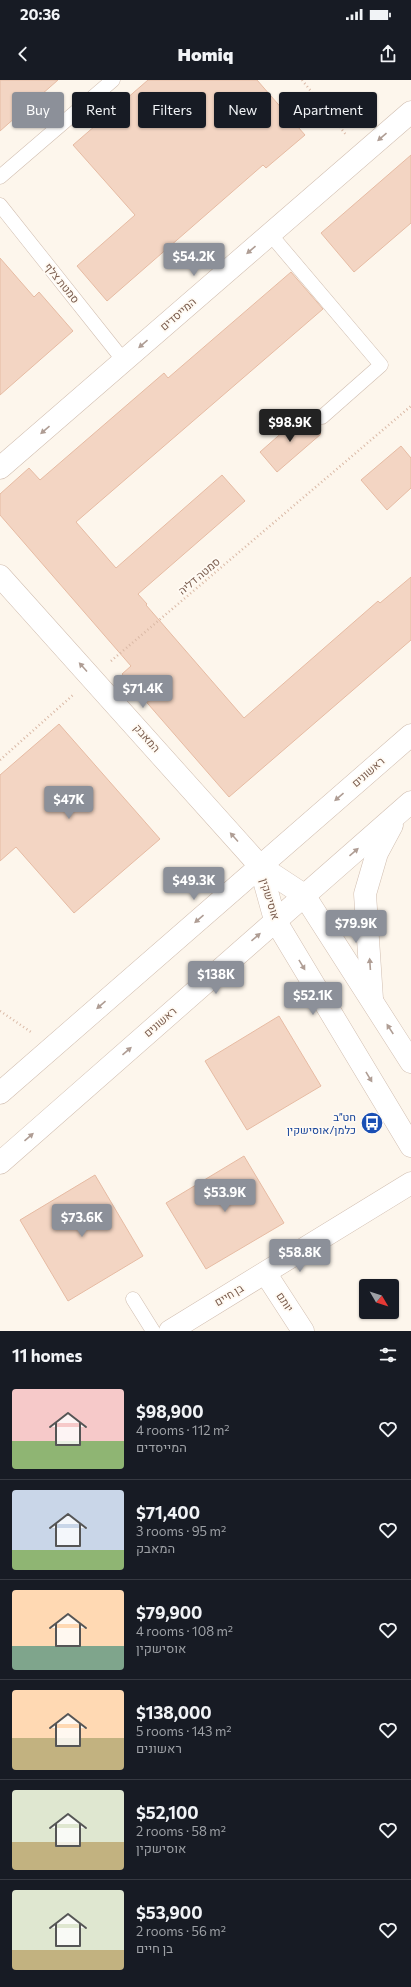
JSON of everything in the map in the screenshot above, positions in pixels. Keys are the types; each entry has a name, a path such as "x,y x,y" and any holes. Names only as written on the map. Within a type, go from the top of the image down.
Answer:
{"street":[{"name":"המייסדים","path":"0,468 411,112"},
{"name":"המאבק","path":"0,576 260,866"},
{"name":"ראשונים","path":"0,1093 411,735"},
{"name":"ראשונים","path":"0,1163 275,920 405,808"},
{"path":"373,1002 365,894 377,853 405,808"},
{"name":"אוסישקין","path":"260,866 304,895 411,1062"},
{"name":"אוסישקין","path":"260,866 275,920 411,1146"},
{"name":"בן חיים","path":"170,1331 266,1274 411,1183"},
{"name":"יותם","path":"266,1274 303,1331"}],"lane":[{"path":"0,177 113,80"},
{"name":"סמטת צלף","path":"0,205 124,361"},
{"path":"270,234 381,365 322,417"},
{"path":"133,1299 153,1331"}],"path":[{"path":"302,80 362,154"},
{"name":"סמטה דליה","path":"0,760 92,677 411,406"},
{"path":"0,1011 53,1047"}],"building":[{"path":"0,80 58,80 44,92 12,92 12,120 0,131"},
{"path":"148,80 257,80 267,92 214,92 214,128 271,128 271,96 279,105 279,128 299,128 305,135 266,168 263,165 107,301 77,266 135,215 73,145 93,128 130,128 130,96"},
{"path":"411,155 411,223 354,272 321,233"},
{"path":"0,258 34,297 39,292 73,331 0,395"},
{"path":"291,272 323,309 76,522 116,568 222,475 245,501 138,594 244,718 378,601 380,603 411,577 411,640 229,797 122,674 131,666 0,515 0,494 29,468 40,480 164,373 168,378"},
{"path":"303,414 321,434 277,472 260,452"},
{"path":"401,446 411,458 411,488 387,510 361,480"},
{"path":"59,724 160,839 74,913 16,847 0,861 0,775"},
{"path":"279,1016 321,1086 247,1130 205,1061"},
{"path":"244,1156 284,1223 206,1269 166,1203"},
{"path":"95,1175 143,1256 68,1301 20,1220"}],"place":[{"name":"חט״ב כלמן/אוסישקין","path":"372,1123"}]}
